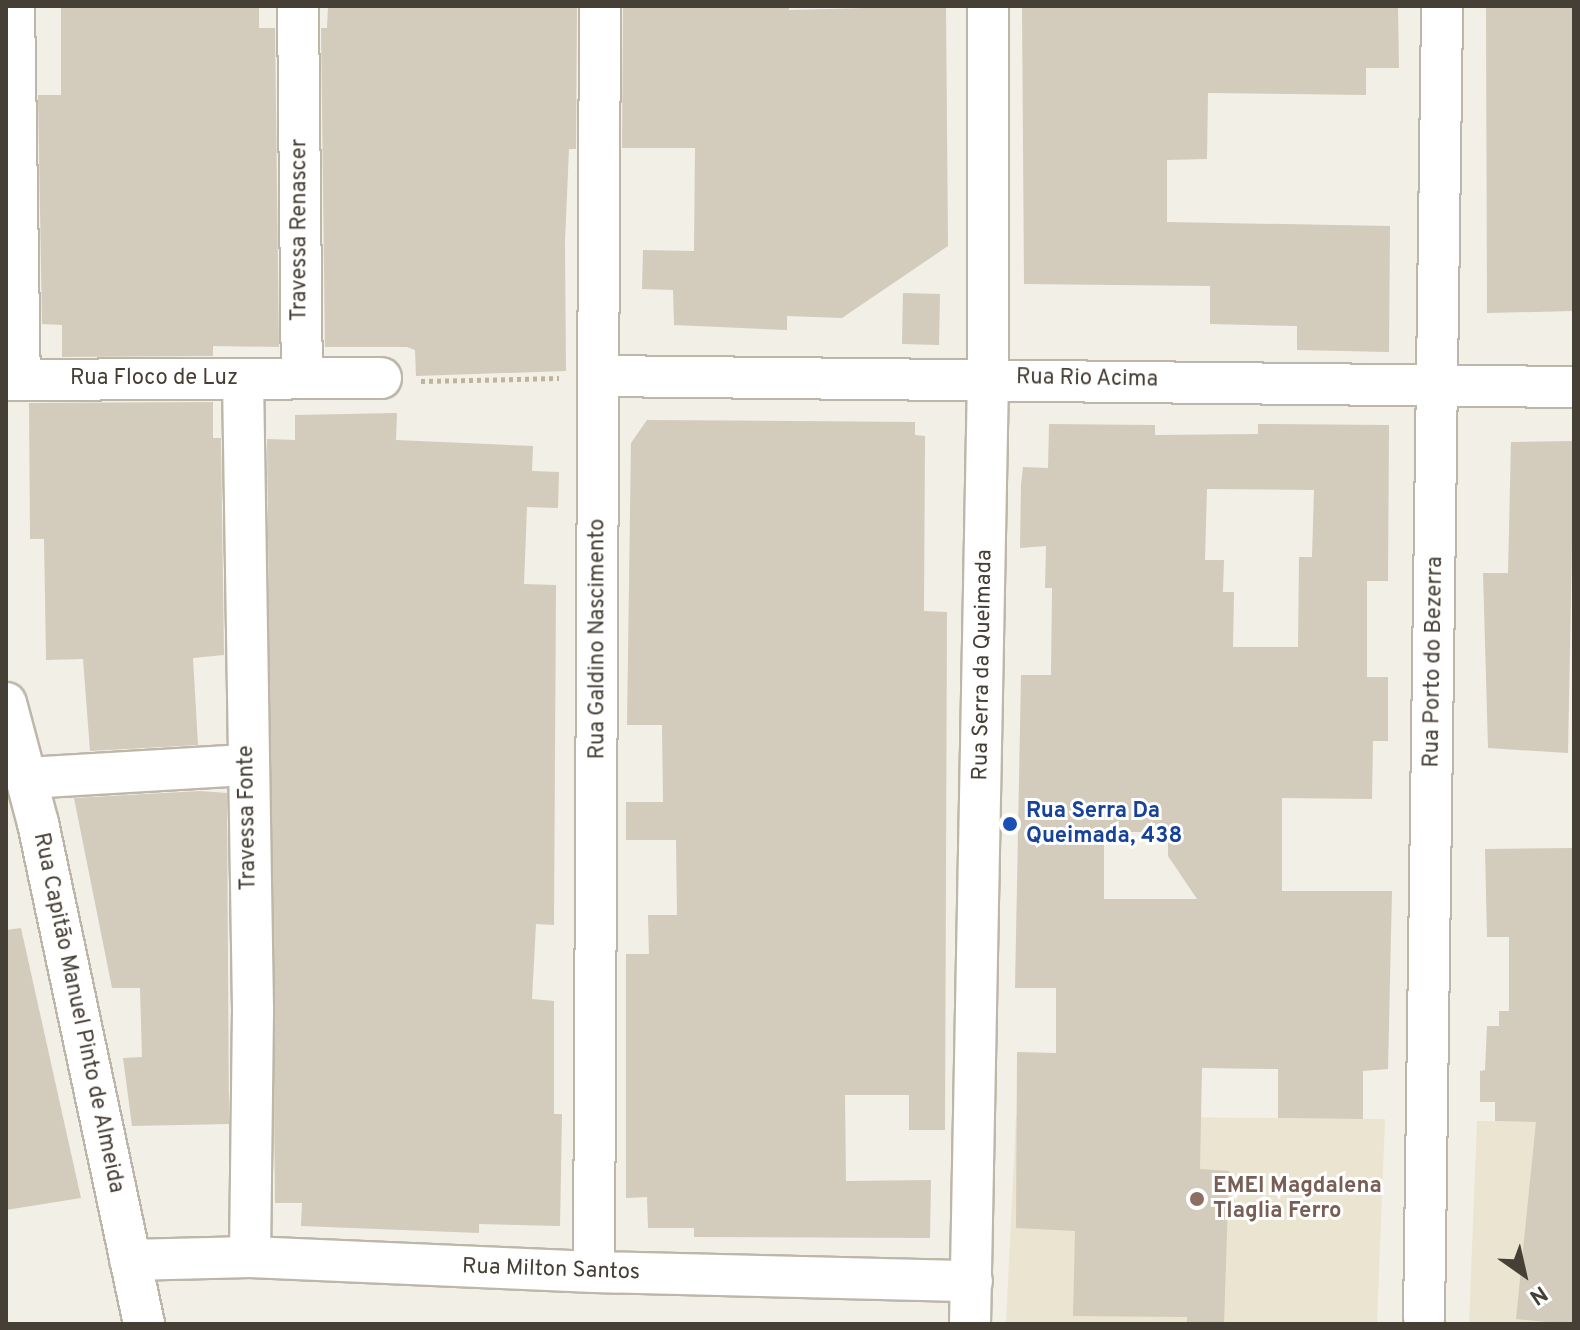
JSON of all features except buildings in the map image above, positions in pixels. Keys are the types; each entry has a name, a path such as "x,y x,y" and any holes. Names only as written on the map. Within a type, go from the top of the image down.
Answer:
{"street":[{"path":"13,379 14,6"},
{"name":"Travessa Renascer","path":"298,6 302,375"},
{"name":"Rua Galdino Nascimento","path":"594,1272 600,6"},
{"name":"Rua Serra da Queimada","path":"970,1324 988,377 988,6"},
{"name":"Rua Porto do Bezerra","path":"1424,1318 1442,6"},
{"path":"302,375 381,378"},
{"name":"Rua Floco de Luz","path":"13,379 243,379 302,375"},
{"name":"Rua Rio Acima","path":"600,376 988,377 1574,387"},
{"name":"Travessa Fonte","path":"243,379 253,1011 250,1257"},
{"name":"Rua Capitão Manuel Pinto de Almeida","path":"6,703 26,778 22,828 144,1324"},
{"path":"26,778 247,765"},
{"name":"Rua Milton Santos","path":"130,1260 250,1257 594,1272 972,1281"}],"path":[{"path":"381,378 458,383 600,376"}],"shaded area":[{"name":"EMEI Magdalena Tlaglia Ferro","path":"1016,1116 1385,1119 1377,1324 1006,1324"},
{"path":"1477,1121 1574,1122 1574,1324 1469,1324"}],"place":[{"name":"Rua Serra Da Queimada, 438","path":"1010,824"},
{"name":"EMEI Magdalena Tlaglia Ferro","path":"1197,1199"}]}
